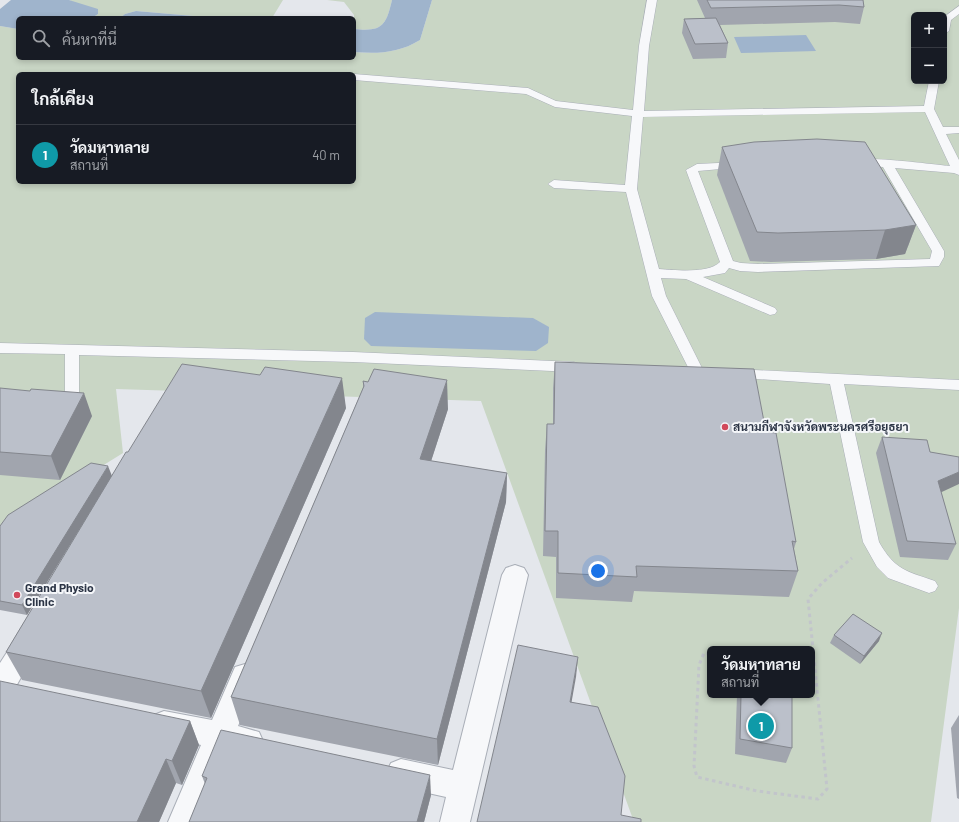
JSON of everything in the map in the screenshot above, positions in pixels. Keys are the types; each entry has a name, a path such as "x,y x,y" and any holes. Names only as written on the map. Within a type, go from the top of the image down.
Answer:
{"street":[{"path":"455,822 515,575"},
{"path":"8,691 41,620"},
{"path":"183,822 253,655"},
{"path":"136,718 273,746"},
{"path":"380,768 463,786"}],"lane":[{"path":"652,0 644,46 631,190 659,296 697,372"},
{"path":"954,0 959,4"},
{"path":"947,19 959,9"},
{"path":"356,77 528,91 535,93 544,101 555,104 639,114 928,109"},
{"path":"933,84 928,109 958,171"},
{"path":"938,131 959,130"},
{"path":"843,162 886,162 928,169 958,171"},
{"path":"727,263 740,267 758,268 934,263 938,257 938,250 886,162"},
{"path":"727,263 692,170 696,167 751,164"},
{"path":"554,184 631,190"},
{"path":"652,273 688,275 720,270 727,263"},
{"path":"688,275 770,311"},
{"path":"0,348 353,357 588,368"},
{"path":"72,350 72,398"},
{"path":"682,372 959,385"},
{"path":"836,379 871,542 883,564 897,576 929,586"}],"path":[{"path":"811,646 808,599 822,582 871,542"},
{"path":"707,654 704,653 698,665 694,766 698,777 717,783 818,800 827,789 815,686"}],"green space":[{"path":"69,0 283,0 273,16 193,16 136,11 122,16 95,16 98,14"},
{"path":"327,0 392,0 385,21 377,28 363,30 356,29 356,16 354,16 344,2"},
{"name":"สนามกีฬาจังหวัดพระนครศรีอยุธยา","path":"432,0 959,0 959,608 931,822 634,822 481,401 116,389 123,453 46,501 0,536 0,26 16,29 16,60 356,60 356,52 380,53 404,48 420,40"}],"water":[{"path":"11,0 69,0 98,9 98,14 95,16 16,16 16,29 0,26 0,9"},
{"path":"392,0 432,0 420,40 404,48 388,52 356,52 356,29 377,28 385,21"},
{"path":"136,11 193,16 122,16"},
{"path":"806,35 816,51 741,53 734,37"},
{"path":"375,312 533,318 549,327 548,343 536,351 371,346 364,339 365,318"}],"building":[{"path":"707,0 863,0 864,7 839,5 711,8"},
{"path":"716,18 728,43 695,44 684,19"},
{"path":"817,139 865,142 916,225 885,230 778,233 757,232 722,147 754,142"},
{"path":"555,362 754,369 766,432 776,433 796,542 792,541 798,571 636,566 637,577 558,573 558,531 545,531 547,424 554,424"},
{"path":"182,364 260,375 265,367 342,378 201,691 6,652 126,452 128,452"},
{"path":"374,369 447,380 420,459 507,473 437,739 231,697 364,386 363,381 368,382"},
{"path":"0,388 30,391 31,389 84,393 51,456 0,452"},
{"path":"882,437 927,440 930,452 959,457 959,472 938,481 956,544 907,541"},
{"path":"91,463 108,466 22,605 0,601 0,526 8,515"},
{"path":"853,614 882,633 864,656 834,635"},
{"path":"518,645 578,657 570,702 598,707 625,776 621,815 641,819 641,822 477,822"},
{"path":"0,681 190,721 172,761 166,759 137,822 0,822"},
{"path":"741,698 792,698 792,748 740,739"},
{"path":"221,730 430,775 417,822 189,822 207,778 202,776"}],"place":[{"name":"สนามกีฬาจังหวัดพระนครศรีอยุธยา","path":"725,427"},
{"name":"Grand Physio Clinic","path":"17,595"},
{"name":"วัดมหาทลาย","path":"761,726"}]}
